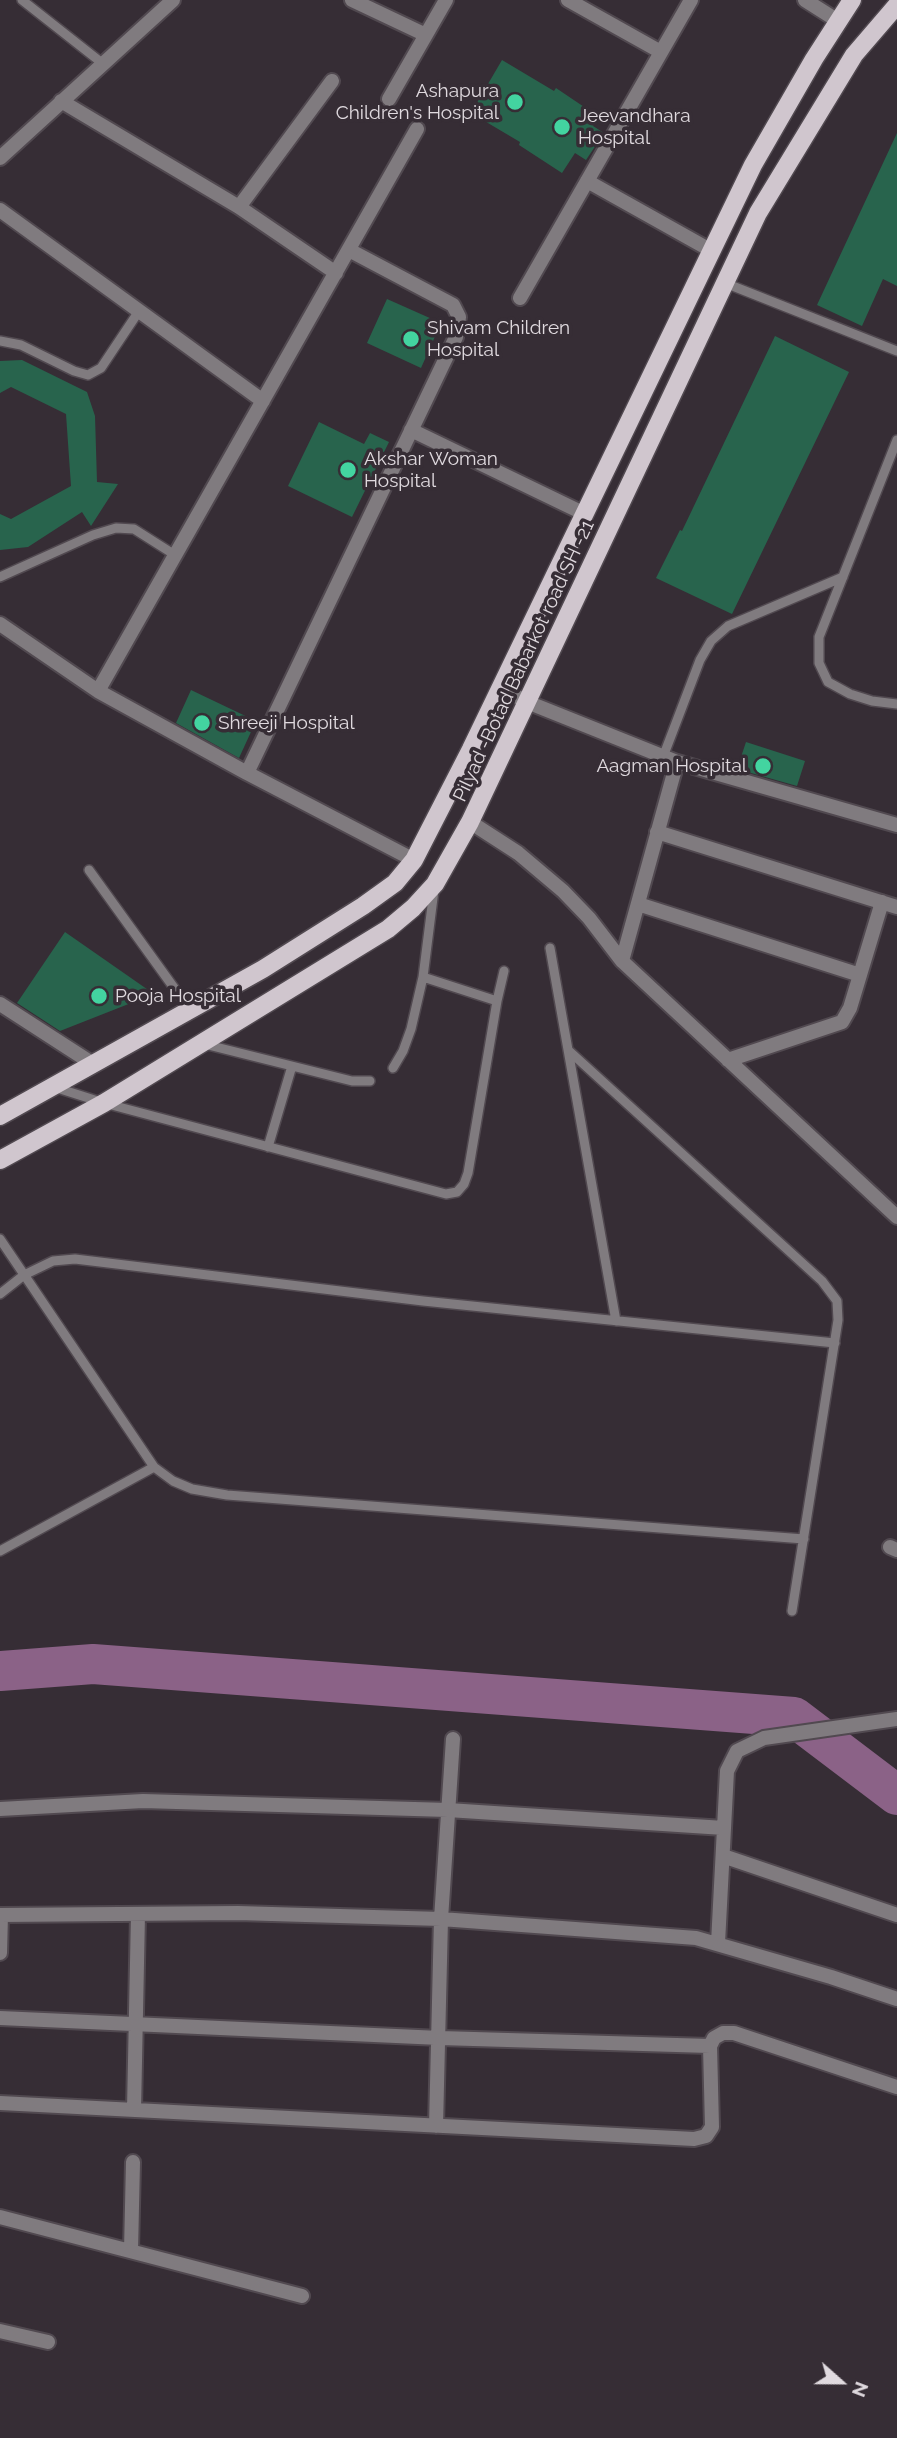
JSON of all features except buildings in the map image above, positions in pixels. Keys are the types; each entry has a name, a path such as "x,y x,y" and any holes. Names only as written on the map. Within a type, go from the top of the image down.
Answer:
{"main road":[{"name":"Pilyad -Botad Babarkot road SH -21","path":"0,1116 263,969 395,883 414,860 753,165 852,0"},
{"name":"Pilyad -Botad Babarkot road SH -21","path":"0,1160 104,1103 388,929 413,908 435,884 470,822 758,212 854,55 897,5"}],"street":[{"path":"0,158 173,0"},
{"path":"352,0 426,35"},
{"path":"389,99 446,0"},
{"path":"568,0 662,52"},
{"path":"520,298 691,0"},
{"path":"805,0 838,21"},
{"path":"239,207 332,80"},
{"path":"61,101 239,207 336,273"},
{"path":"98,691 417,129"},
{"path":"587,181 712,251"},
{"path":"0,210 263,401"},
{"path":"247,773 456,337 459,317 453,305 349,250"},
{"path":"411,430 585,514"},
{"path":"0,624 98,691 414,860"},
{"path":"500,688 527,702 670,759 897,825"},
{"path":"622,961 657,832 670,759"},
{"path":"470,822 518,853 563,891 589,918 622,961 897,1217"},
{"path":"657,832 897,907"},
{"path":"728,1060 842,1022 850,1008 881,902"},
{"path":"638,904 860,975"},
{"path":"0,1004 93,1064"},
{"path":"718,1943 727,1771 737,1751 764,1738 897,1719"},
{"path":"436,2126 441,1919 453,1739"},
{"path":"0,1809 143,1801 448,1810 724,1828"},
{"path":"723,1856 897,1915"},
{"path":"0,1953 1,1915 238,1913 441,1919 696,1938 897,1999"},
{"path":"134,2110 138,1914"},
{"path":"0,2018 439,2038 710,2046"},
{"path":"0,2103 694,2140 706,2136 712,2127 710,2046 714,2038 723,2033 734,2033 897,2087"},
{"path":"131,2251 133,2162"},
{"path":"0,2217 302,2296"},
{"path":"0,2331 48,2342"}],"lane":[{"path":"22,0 102,63"},
{"path":"725,283 897,351"},
{"path":"0,341 21,345 88,375 101,368 139,311"},
{"path":"897,440 819,637 819,663 828,682 850,694 872,701 897,704"},
{"path":"0,577 116,528 134,529 175,555"},
{"path":"670,759 700,660 711,641 728,626 843,578"},
{"path":"89,870 190,1010"},
{"path":"393,1068 411,1029 422,976 435,884"},
{"path":"550,948 616,1321"},
{"path":"53,1087 446,1194 457,1192 468,1173 496,1001 504,971"},
{"path":"422,976 496,1001"},
{"path":"199,1043 352,1081 370,1082"},
{"path":"568,1049 822,1281 837,1301 835,1343 792,1611"},
{"path":"268,1147 292,1066"},
{"path":"0,1239 153,1467 173,1481 192,1489 227,1496 804,1539"},
{"path":"0,1294 24,1276 53,1261 75,1259 423,1301 835,1343"},
{"path":"0,1550 153,1467"}],"waterway":[{"path":"0,1671 93,1664 794,1717 897,1795"}],"place":[{"name":"Ashapura Children's Hospital","path":"515,102"},
{"name":"Jeevandhara Hospital","path":"562,127"},
{"name":"Shivam Children Hospital","path":"411,339"},
{"name":"Akshar Woman Hospital","path":"348,470"},
{"name":"Shreeji Hospital","path":"202,723"},
{"name":"Aagman Hospital","path":"763,766"},
{"name":"Pooja Hospital","path":"99,996"}]}
